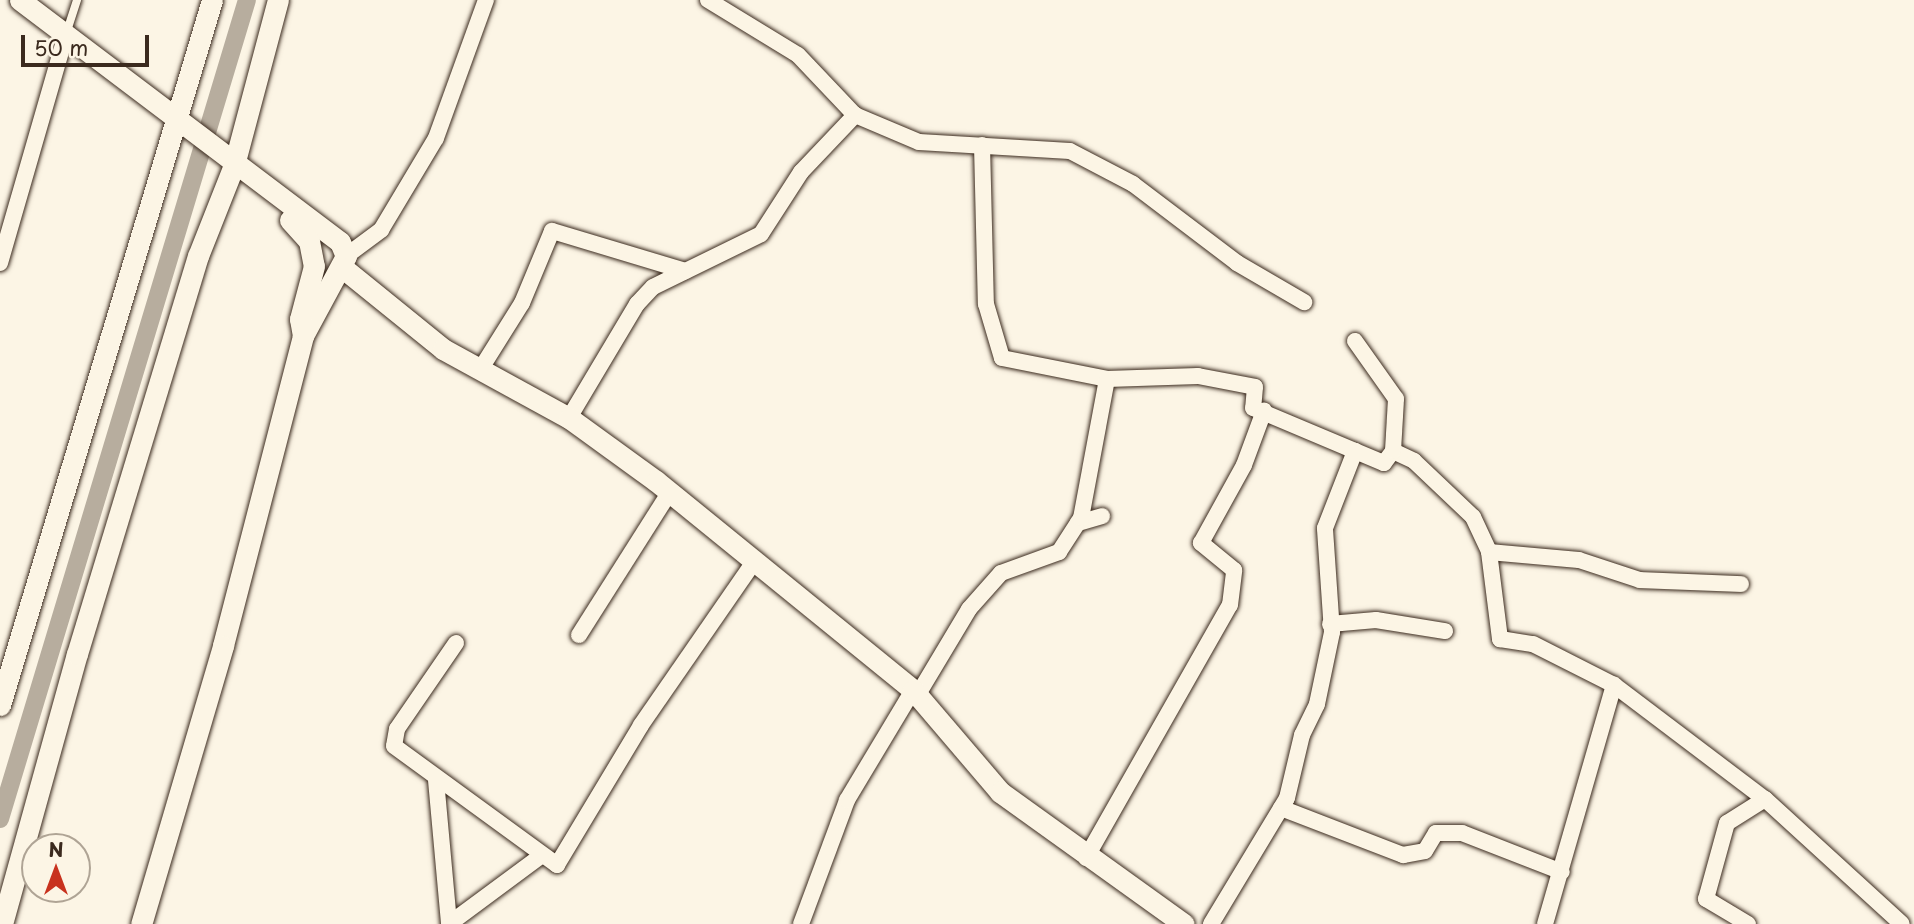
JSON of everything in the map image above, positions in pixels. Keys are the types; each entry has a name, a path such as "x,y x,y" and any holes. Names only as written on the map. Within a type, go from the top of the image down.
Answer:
{"street":[{"path":"20,0 182,126 340,242 343,266 303,336 227,633 141,924"},
{"path":"0,705 182,126 212,0"},
{"path":"2,924 169,348 278,0"},
{"path":"228,160 303,234 314,266 326,276 343,266 381,230 436,138 486,0"},
{"path":"708,0 798,55 855,115 895,137 1070,150 1133,184 1237,263 1304,302"},
{"path":"1,259 66,35"},
{"path":"569,418 637,304 685,271 761,234 802,172 855,115"},
{"path":"982,145 986,304 1002,358 1107,379 1198,376 1255,387 1253,408 1384,463 1393,451 1396,399 1355,341"},
{"path":"480,370 522,303 552,230 685,271"},
{"path":"303,336 300,319 314,266"},
{"path":"343,266 405,323 480,370 569,418 669,493 915,693 1000,792 1086,858 1184,924"},
{"path":"801,924 847,800 969,609 1001,573 1059,552 1078,523 1090,489 1107,379"},
{"path":"1086,858 1230,605 1234,570 1201,543 1244,465 1264,411"},
{"path":"1211,924 1281,808 1317,704 1329,624 1325,528 1355,451"},
{"path":"1393,451 1443,485 1473,517 1489,552 1500,639 1533,643 1614,685 1765,799 1902,924"},
{"path":"579,635 669,493"},
{"path":"1078,523 1102,516"},
{"path":"1489,552 1552,555 1640,580 1741,584"},
{"path":"456,643 393,739 436,780 541,856 562,863 640,725 754,562"},
{"path":"1329,624 1376,621 1445,631"},
{"path":"1545,924 1614,685"},
{"path":"436,780 449,924"},
{"path":"1748,924 1706,899 1727,823 1765,799"},
{"path":"1281,808 1403,855 1425,851 1436,833 1462,833 1562,872"},
{"path":"449,924 541,856"}],"lane":[{"path":"66,35 76,0"}],"waterway":[{"path":"0,819 247,0"}]}
